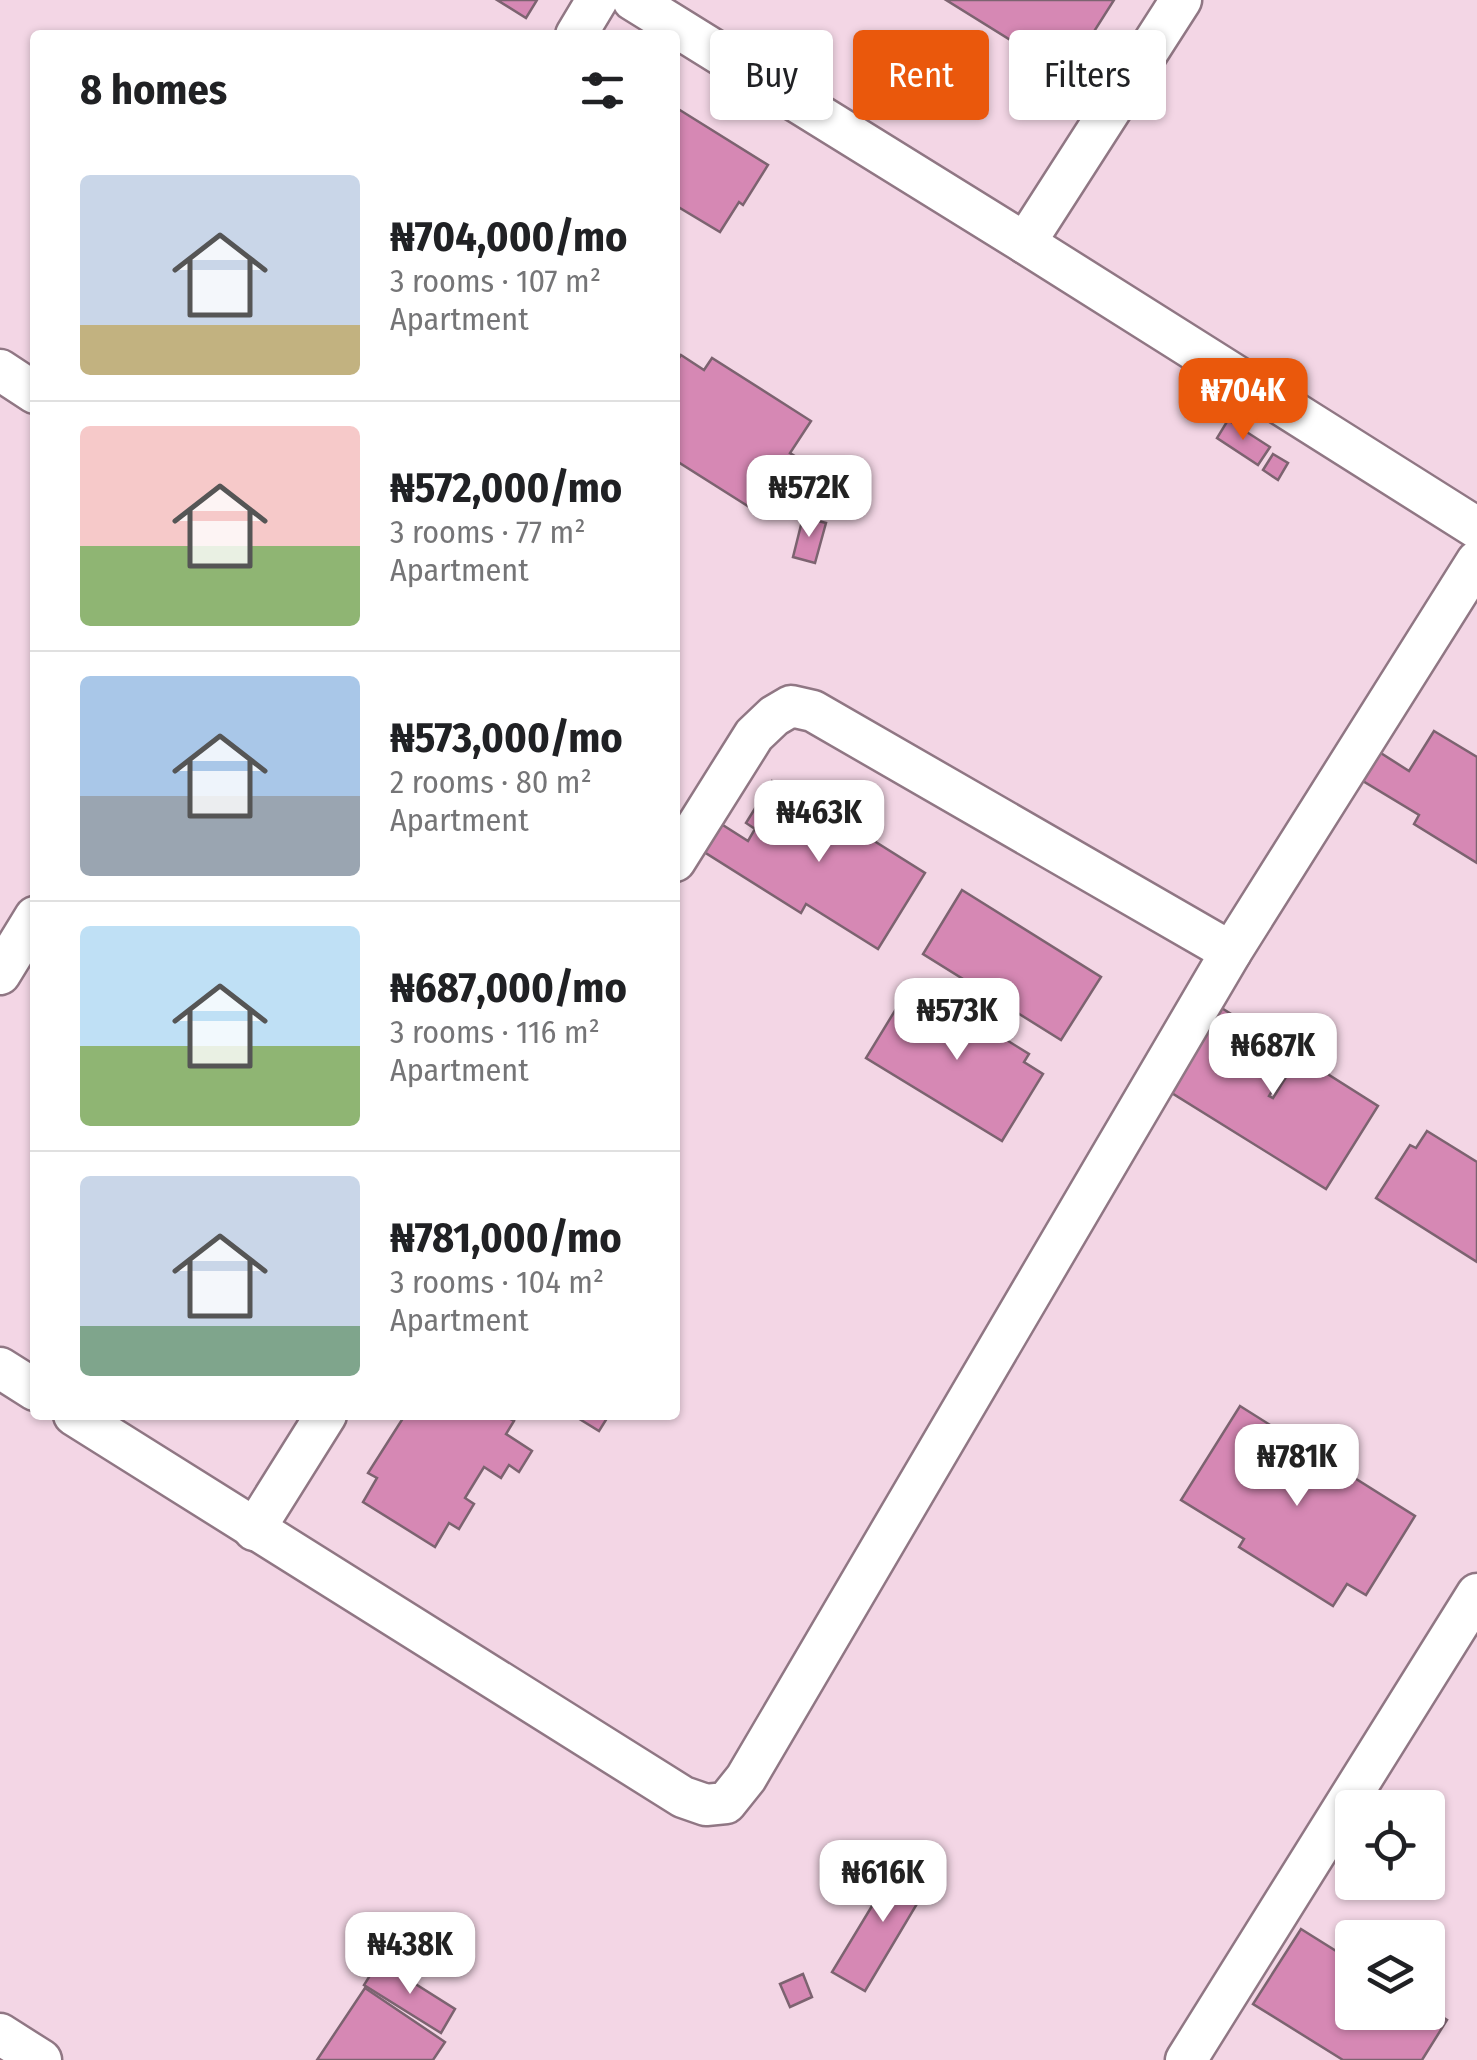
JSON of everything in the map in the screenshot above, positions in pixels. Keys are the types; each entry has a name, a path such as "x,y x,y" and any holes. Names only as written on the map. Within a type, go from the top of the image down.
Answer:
{"street":[{"path":"579,30 597,0"},
{"path":"633,0 1477,528"},
{"path":"1025,243 1181,0"},
{"path":"0,370 30,390"},
{"path":"82,1420 683,1797 706,1806 726,1803 746,1778 1231,952 1477,562"},
{"path":"680,853 754,735 791,706 813,711 1231,952"},
{"path":"1,972 30,925"},
{"path":"0,1368 30,1387"},
{"path":"254,1530 323,1420"},
{"path":"1186,2060 1477,1594"},
{"path":"0,2034 41,2060"}],"building":[{"path":"497,0 537,0 526,18"},
{"path":"946,0 1114,0 1095,30 1009,30 1009,39"},
{"path":"680,110 768,165 720,232 680,208"},
{"path":"680,356 704,370 712,358 811,421 790,453 809,465 787,499 768,488 754,510 680,463"},
{"path":"1228,420 1270,447 1258,465 1217,438"},
{"path":"1273,454 1288,463 1278,480 1263,470"},
{"path":"803,517 826,523 815,563 793,557"},
{"path":"1434,731 1477,757 1477,863 1414,824 1419,815 1358,778 1376,750 1409,771"},
{"path":"772,781 925,873 878,949 806,904 801,913 701,850 718,822 748,841 755,829 746,823"},
{"path":"962,890 1101,977 1061,1040 923,954"},
{"path":"907,991 939,1011 944,1001 1029,1054 1024,1062 1043,1074 1002,1141 866,1058"},
{"path":"1220,1007 1295,1054 1269,1096 1273,1098 1299,1056 1378,1106 1326,1189 1167,1090"},
{"path":"1427,1131 1477,1162 1477,1262 1376,1198 1410,1145 1416,1148"},
{"path":"1240,1406 1415,1516 1366,1595 1347,1584 1333,1606 1239,1547 1244,1539 1181,1500"},
{"path":"402,1420 512,1420 506,1434 532,1451 519,1472 509,1465 501,1478 484,1467 465,1498 474,1504 459,1529 449,1523 435,1547 363,1502 377,1478 368,1473"},
{"path":"581,1420 606,1420 599,1431"},
{"path":"901,1858 933,1877 865,1991 832,1972"},
{"path":"1301,1929 1335,1950 1335,2030 1441,2030 1422,2060 1343,2060 1253,2004"},
{"path":"379,1961 455,2009 441,2033 364,1985"},
{"path":"803,1974 812,1997 790,2007 780,1984"},
{"path":"365,1988 445,2042 433,2060 317,2060"}]}
